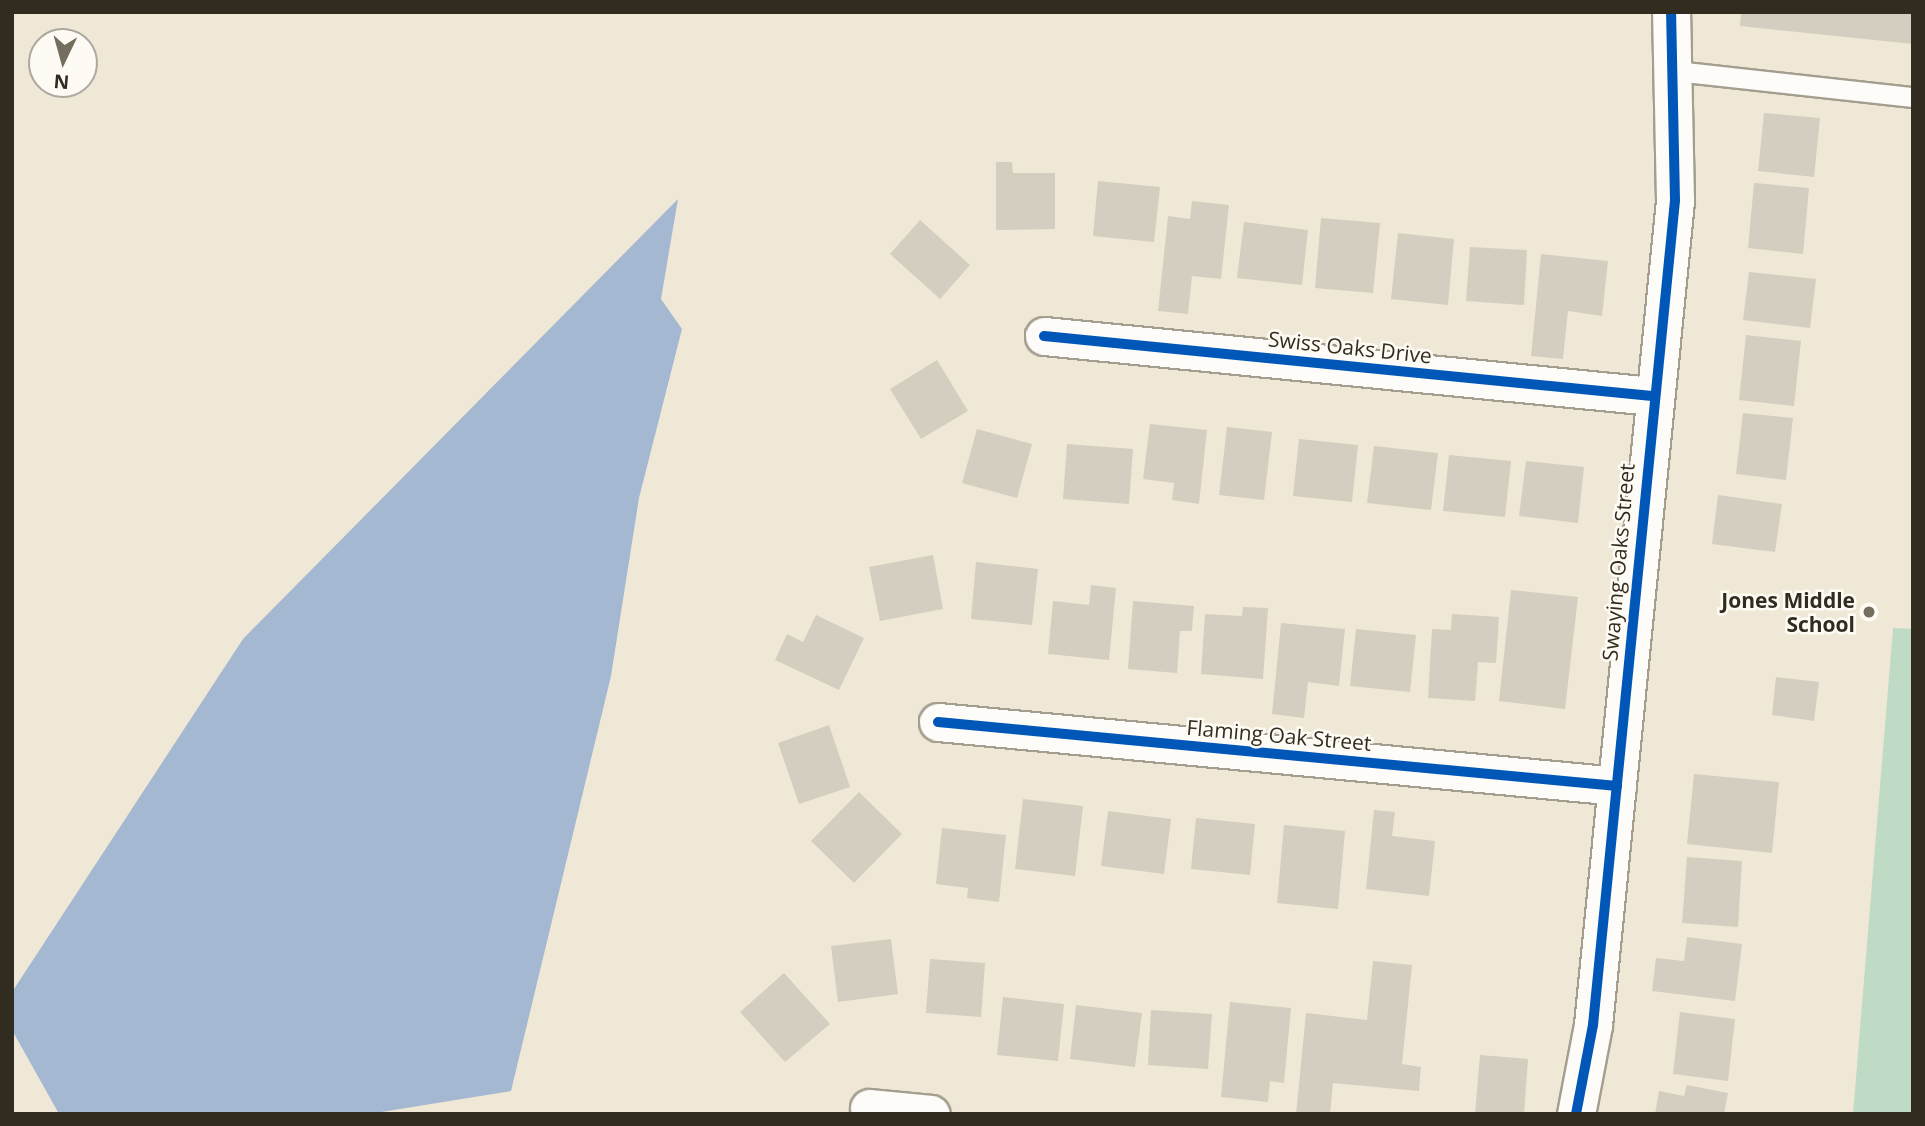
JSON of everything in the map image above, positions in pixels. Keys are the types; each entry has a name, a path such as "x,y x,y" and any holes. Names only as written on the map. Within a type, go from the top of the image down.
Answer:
{"street":[{"name":"Swaying Oaks Street","path":"1576,1114 1593,1025 1652,396 1675,200 1676,71 1671,12"},
{"name":"Swiss Oaks Drive","path":"1044,336 1652,396"},
{"name":"Flaming Oak Street","path":"938,722 1617,786"},
{"path":"869,1108 931,1114"}],"lane":[{"path":"1676,71 1913,97"}],"green space":[{"path":"1893,628 1913,629 1913,1114 1853,1114"}],"water":[{"path":"678,199 661,299 682,329 639,498 611,676 511,1091 369,1114 59,1114 12,1030 12,992 243,639"}],"building":[{"path":"1741,12 1913,12 1913,44 1740,26"},
{"path":"1764,113 1820,118 1814,177 1758,171"},
{"path":"996,162 1012,162 1013,173 1055,173 1055,229 996,230"},
{"path":"1098,181 1160,187 1154,242 1093,236"},
{"path":"1754,183 1809,188 1803,254 1748,248"},
{"path":"1192,201 1229,205 1221,279 1192,276 1188,314 1158,311 1168,216 1190,219"},
{"path":"1321,218 1380,223 1373,293 1315,288"},
{"path":"920,220 970,265 940,299 890,254"},
{"path":"1244,222 1308,230 1302,285 1237,278"},
{"path":"1398,233 1454,239 1448,305 1391,299"},
{"path":"1470,247 1527,250 1524,305 1466,301"},
{"path":"1541,254 1608,261 1602,316 1568,311 1563,359 1531,356"},
{"path":"1749,272 1816,279 1810,328 1743,320"},
{"path":"1746,335 1801,341 1794,406 1739,400"},
{"path":"937,360 968,411 921,439 890,389"},
{"path":"1743,413 1793,418 1786,480 1736,474"},
{"path":"1150,424 1207,430 1199,504 1172,500 1174,483 1143,479"},
{"path":"1227,427 1272,432 1264,500 1219,495"},
{"path":"977,429 1032,444 1017,498 962,483"},
{"path":"1299,439 1358,445 1352,502 1293,496"},
{"path":"1067,444 1133,449 1129,504 1063,499"},
{"path":"1374,446 1438,453 1431,510 1367,503"},
{"path":"1449,455 1511,461 1505,517 1443,511"},
{"path":"1526,461 1584,467 1578,523 1519,516"},
{"path":"1718,495 1782,504 1775,552 1712,544"},
{"path":"933,555 943,609 880,621 869,567"},
{"path":"976,562 1038,569 1032,625 971,619"},
{"path":"1091,585 1116,588 1109,660 1048,654 1053,601 1089,605"},
{"path":"1511,590 1578,597 1565,709 1499,701"},
{"path":"1133,601 1194,606 1192,631 1180,631 1177,673 1128,669"},
{"path":"1243,607 1268,608 1263,679 1201,674 1205,614 1242,616"},
{"path":"1452,614 1499,617 1496,663 1478,662 1475,701 1428,698 1432,629 1451,630"},
{"path":"816,615 864,638 839,690 775,660 787,634 803,642"},
{"path":"1281,623 1345,629 1339,686 1308,682 1304,718 1272,714"},
{"path":"1356,629 1416,635 1410,692 1350,686"},
{"path":"1776,677 1819,682 1814,721 1772,715"},
{"path":"829,725 850,787 799,804 778,743"},
{"path":"1694,774 1779,782 1772,853 1687,844"},
{"path":"859,792 902,834 854,883 811,841"},
{"path":"1023,799 1083,806 1075,876 1015,869"},
{"path":"1374,810 1395,812 1392,836 1435,841 1429,896 1366,889"},
{"path":"1108,811 1171,819 1164,874 1101,866"},
{"path":"1196,818 1255,824 1250,875 1191,869"},
{"path":"1284,825 1345,831 1338,909 1277,903"},
{"path":"942,828 1006,835 999,902 967,898 968,888 936,884"},
{"path":"1687,857 1742,861 1738,927 1682,923"},
{"path":"1687,937 1742,944 1735,1001 1652,991 1656,958 1684,961"},
{"path":"891,939 898,994 838,1002 831,946"},
{"path":"930,959 985,963 981,1017 926,1013"},
{"path":"1373,961 1412,965 1402,1064 1421,1067 1419,1091 1333,1083 1330,1114 1296,1114 1306,1013 1367,1020"},
{"path":"784,973 830,1024 785,1062 740,1012"},
{"path":"1003,997 1064,1004 1058,1061 997,1055"},
{"path":"1230,1002 1291,1008 1284,1083 1270,1081 1268,1102 1221,1097"},
{"path":"1076,1005 1142,1013 1135,1067 1070,1059"},
{"path":"1151,1010 1212,1014 1208,1069 1148,1065"},
{"path":"1680,1012 1735,1019 1728,1081 1673,1074"},
{"path":"1480,1055 1528,1059 1524,1114 1475,1114"},
{"path":"1687,1085 1728,1093 1724,1114 1655,1114 1659,1091 1684,1096"}],"cycle path":[{"path":"1576,1114 1593,1025 1675,200 1671,12"},
{"path":"1044,336 1652,396"},
{"path":"938,722 1617,786"}],"place":[{"name":"Jones Middle School","path":"1869,612"}]}
